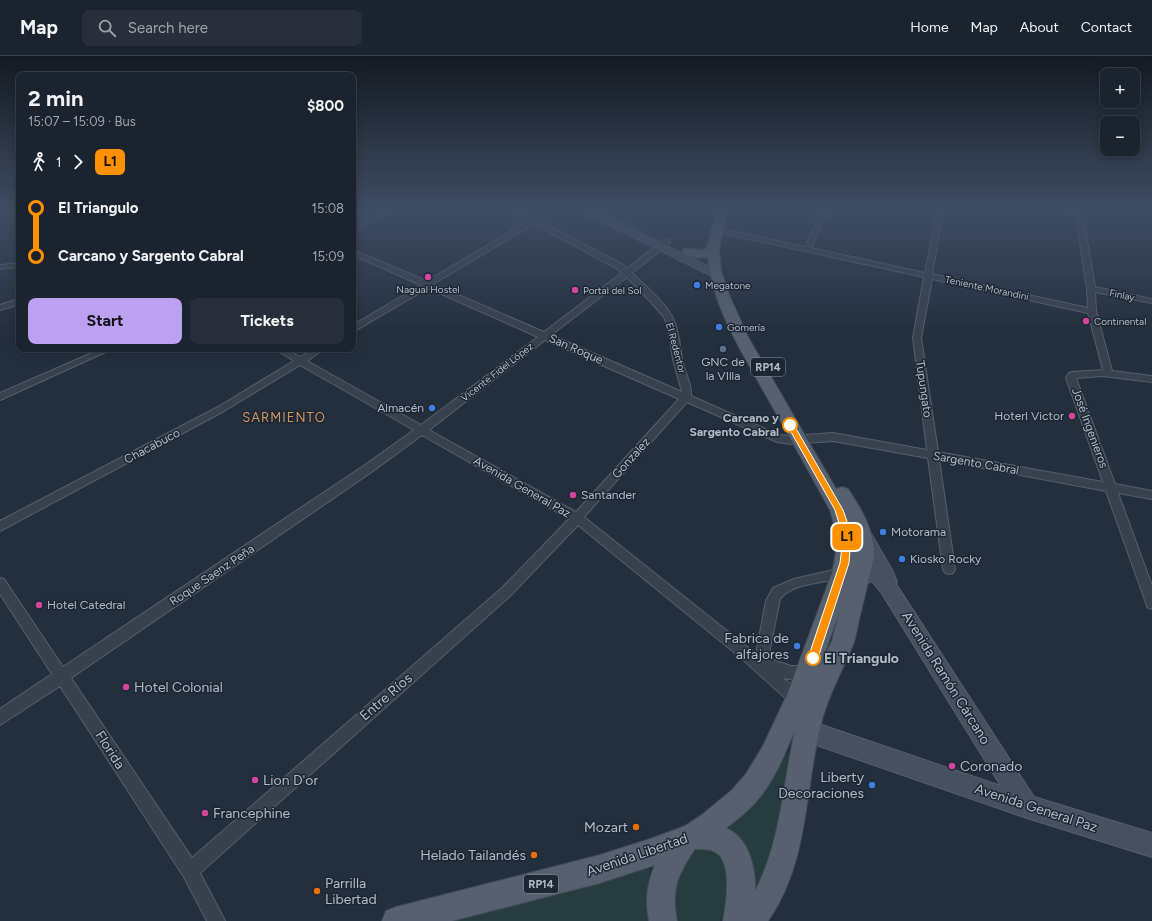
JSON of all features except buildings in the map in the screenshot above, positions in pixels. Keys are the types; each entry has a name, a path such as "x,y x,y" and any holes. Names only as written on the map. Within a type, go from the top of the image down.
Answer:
{"main road":[{"path":"678,251 715,270"},
{"path":"688,252 705,254 707,251"},
{"name":"Avenida Ramón Cárcano","path":"715,251 715,270 722,295 741,337 858,521 864,537 886,575 892,591"},
{"name":"Avenida Ramón Cárcano","path":"721,251 725,278 730,294 750,336 805,439 843,521 846,530 850,576 874,574 882,579 892,591 1027,806"},
{"path":"688,252 715,270 719,271 724,287 730,294"},
{"name":"Avenida Libertad","path":"396,921 600,869 689,838 712,823 741,799 755,783 772,755 797,699 810,664 850,576 864,556 864,537"},
{"name":"Avenida Libertad","path":"751,921 773,886 779,870 794,807 807,731 818,693 843,640 850,576"},
{"path":"772,755 786,735 792,730 807,731 797,699"},
{"name":"Avenida General Paz","path":"807,731 1027,806 1152,846"},
{"name":"RP14","path":"663,921 660,908 662,882 670,862 689,838 712,837 720,839 730,847 736,856 739,866 741,901 737,921"}],"street":[{"path":"356,327 482,251"},
{"name":"El Redentor","path":"591,251 619,266 668,317 679,366 686,385 686,397"},
{"name":"Vicente Fidel López","path":"422,430 654,251"},
{"name":"Teniente Morandini","path":"814,251 1092,311"},
{"name":"Tupungato","path":"932,251 917,338 949,569"},
{"path":"1085,251 1091,289 1092,311 1108,372 1152,379"},
{"name":"San Roque","path":"356,253 686,397 763,433 786,440 805,439"},
{"path":"0,267 16,265"},
{"name":"Finlay","path":"1091,289 1152,301"},
{"path":"0,308 16,302"},
{"path":"0,397 101,352"},
{"name":"Avenida General Paz","path":"285,352 577,518 745,653 766,668 797,699"},
{"name":"Chacabuco","path":"0,526 221,409 315,352"},
{"name":"José Ingenieros","path":"1108,372 1084,372 1072,375 1071,378 1152,604"},
{"name":"Gonzalez","path":"577,518 686,397"},
{"name":"Roque Saenz Peña","path":"0,718 334,493 422,430"},
{"name":"Sargento Cabral","path":"805,439 833,437 1152,495"},
{"name":"Entre Ríos","path":"190,871 506,592 577,518"},
{"path":"766,668 762,651 766,639 774,595 781,588 850,576"},
{"name":"Florida","path":"0,583 190,871 216,921"},
{"path":"766,639 766,649 770,659 784,671"},
{"name":"Avenida General Paz","path":"766,668 797,674 804,671 810,664"}],"green space":[{"path":"792,751 777,840 764,873 756,888 752,885 735,836 729,827 728,822 782,756"},
{"path":"704,846 721,852 729,873 726,906 720,921 677,921 673,898 676,878 681,869 694,853"},
{"path":"647,866 650,871 647,909 649,921 437,921"}],"bus line":[{"name":"L1","path":"790,425 838,510 846,530 847,538 845,563 813,658"}],"place":[{"name":"Nagual Hostel","path":"428,277"},
{"name":"Megatone","path":"697,285"},
{"name":"Portal del Sol","path":"575,290"},
{"name":"Continental","path":"1086,321"},
{"name":"Gomería","path":"719,327"},
{"name":"GNC de la VIlla","path":"723,349"},
{"name":"Almacén","path":"432,408"},
{"name":"Hoterl Victor","path":"1072,416"},
{"name":"Carcano y Sargento Cabral","path":"790,425"},
{"name":"Santander","path":"573,495"},
{"name":"Motorama","path":"883,532"},
{"name":"Kiosko Rocky","path":"902,559"},
{"name":"Hotel Catedral","path":"39,605"},
{"name":"Fabrica de alfajores","path":"797,646"},
{"name":"El Triangulo","path":"813,658"},
{"name":"Hotel Colonial","path":"126,687"},
{"name":"Coronado","path":"952,766"},
{"name":"Lion D'or","path":"255,780"},
{"name":"Liberty Decoraciones","path":"872,785"},
{"name":"Francephine","path":"205,813"},
{"name":"Mozart","path":"636,827"},
{"name":"Helado Tailandés","path":"534,855"},
{"name":"Parrilla Libertad","path":"317,891"}],"district":[{"name":"SARMIENTO","path":"284,417"}]}
